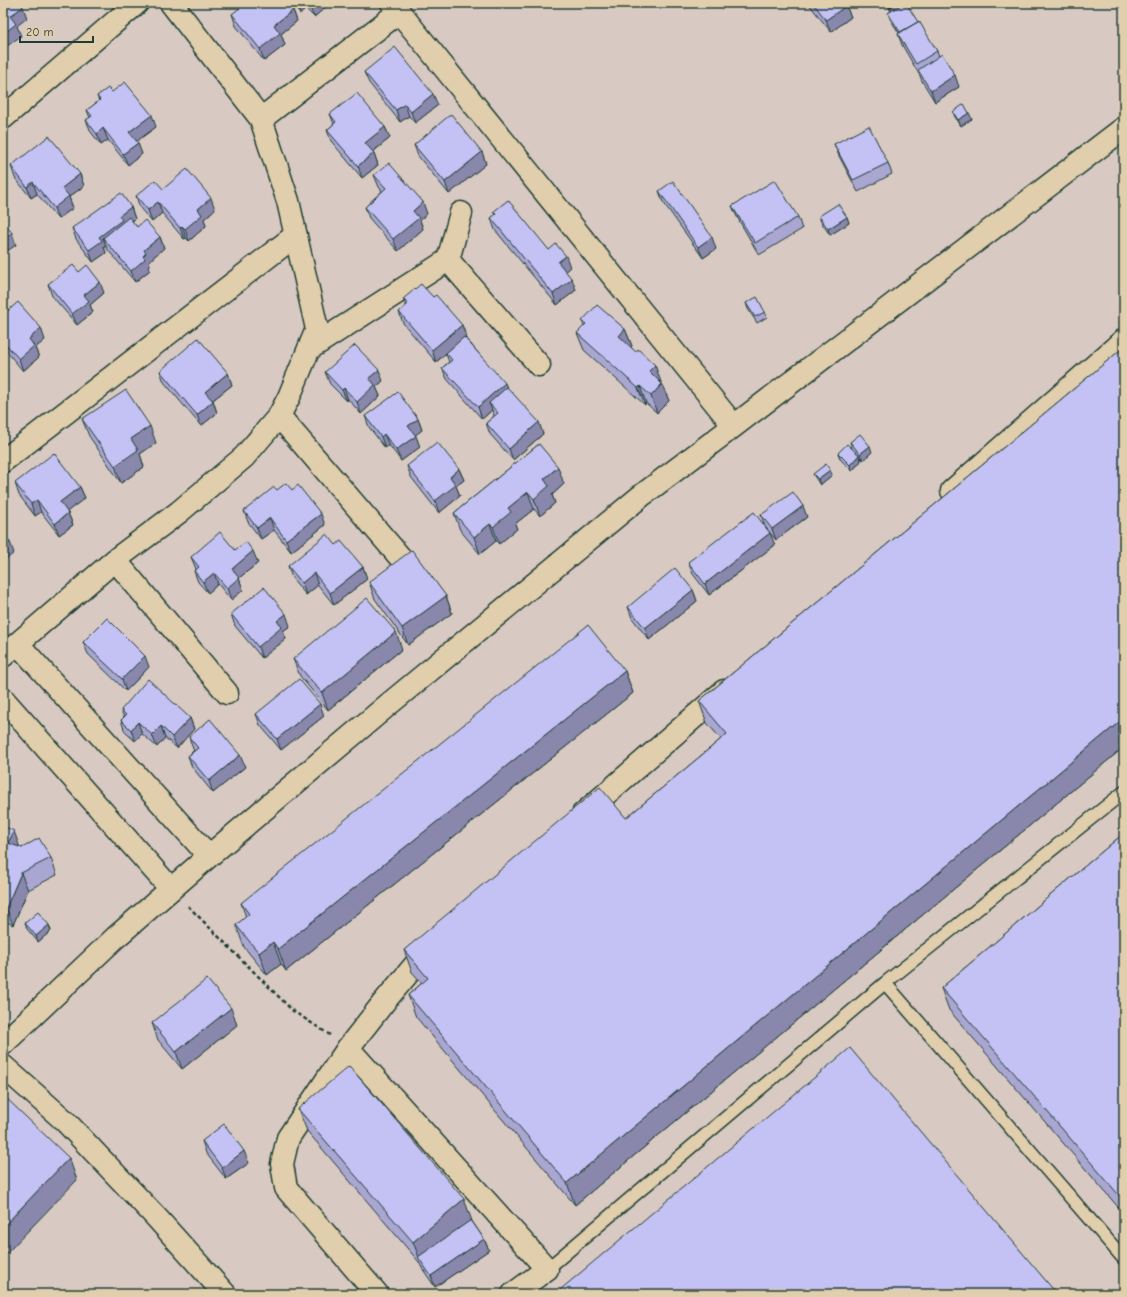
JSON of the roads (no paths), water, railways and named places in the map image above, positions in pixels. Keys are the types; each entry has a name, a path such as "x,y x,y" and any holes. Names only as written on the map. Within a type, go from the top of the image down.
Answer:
{"street":[{"path":"3,118 137,3"},
{"path":"171,3 261,119 288,201 317,329 289,397 278,416 244,457 179,512 115,560 10,650 209,856"},
{"path":"261,119 395,7 734,426"},
{"path":"3,1044 115,938 209,856 641,496 1124,128"},
{"path":"309,349 448,260 461,213"},
{"path":"3,461 296,235"},
{"path":"448,260 539,365"},
{"path":"939,503 1124,340"},
{"path":"278,416 406,563"},
{"path":"115,560 227,693"},
{"path":"569,827 736,680"},
{"path":"3,699 171,889"},
{"path":"377,1294 286,1188 282,1164 288,1138 348,1048 426,952 444,937"},
{"path":"348,1048 547,1269 513,1294"},
{"path":"3,1066 66,1122 156,1217 224,1294"}],"lane":[{"path":"547,1269 885,983 1124,792"},
{"path":"885,983 1124,1259"}]}
